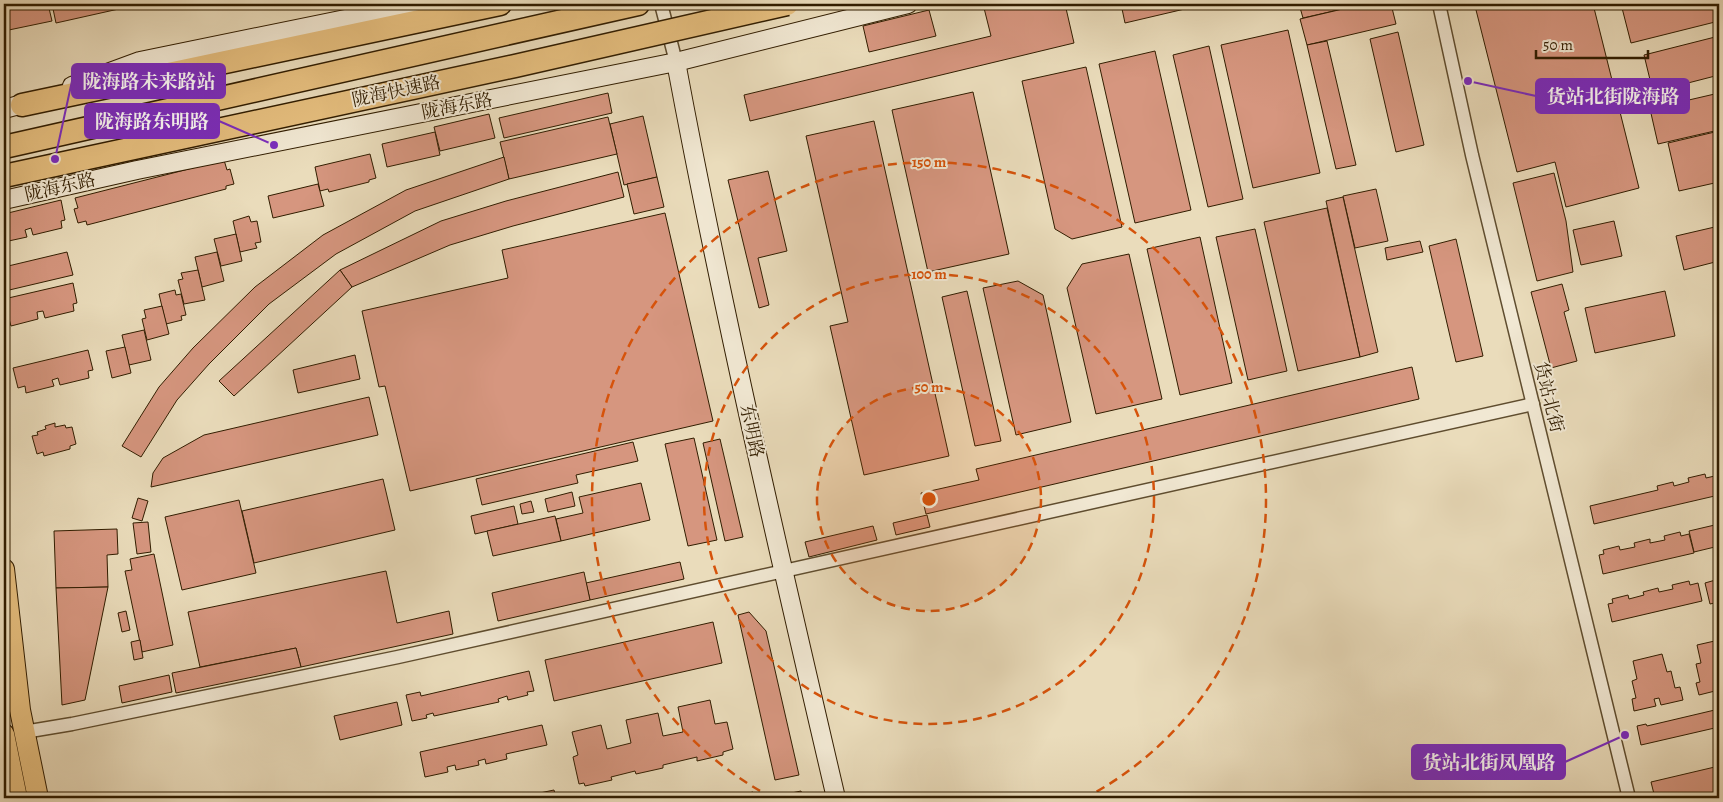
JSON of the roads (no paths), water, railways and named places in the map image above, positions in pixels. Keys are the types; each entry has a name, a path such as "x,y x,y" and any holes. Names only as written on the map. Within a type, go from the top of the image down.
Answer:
{"highway":[{"path":"13,107 500,4"},
{"name":"陇海快速路","path":"4,147 638,4"},
{"name":"陇海快速路","path":"4,176 534,62 787,4"}],"main road":[{"path":"4,569 20,710 38,798"},
{"path":"4,734 8,777 17,798"}],"street":[{"path":"13,107 140,61 419,4"},
{"path":"661,4 676,62"},
{"name":"陇海东路","path":"4,200 137,170 676,62 908,4"},
{"name":"货站北街","path":"1439,4 1472,155 1629,798"},
{"name":"东明路","path":"676,62 727,315 783,572 836,798"},
{"path":"24,732 72,724 398,657 1533,404"}],"place":[{"name":"货站北街陇海路","path":"1468,81"},
{"name":"陇海路东明路","path":"274,145"},
{"name":"陇海路未来路站","path":"55,159"},
{"name":"货站北街凤凰路","path":"1625,735"}]}
